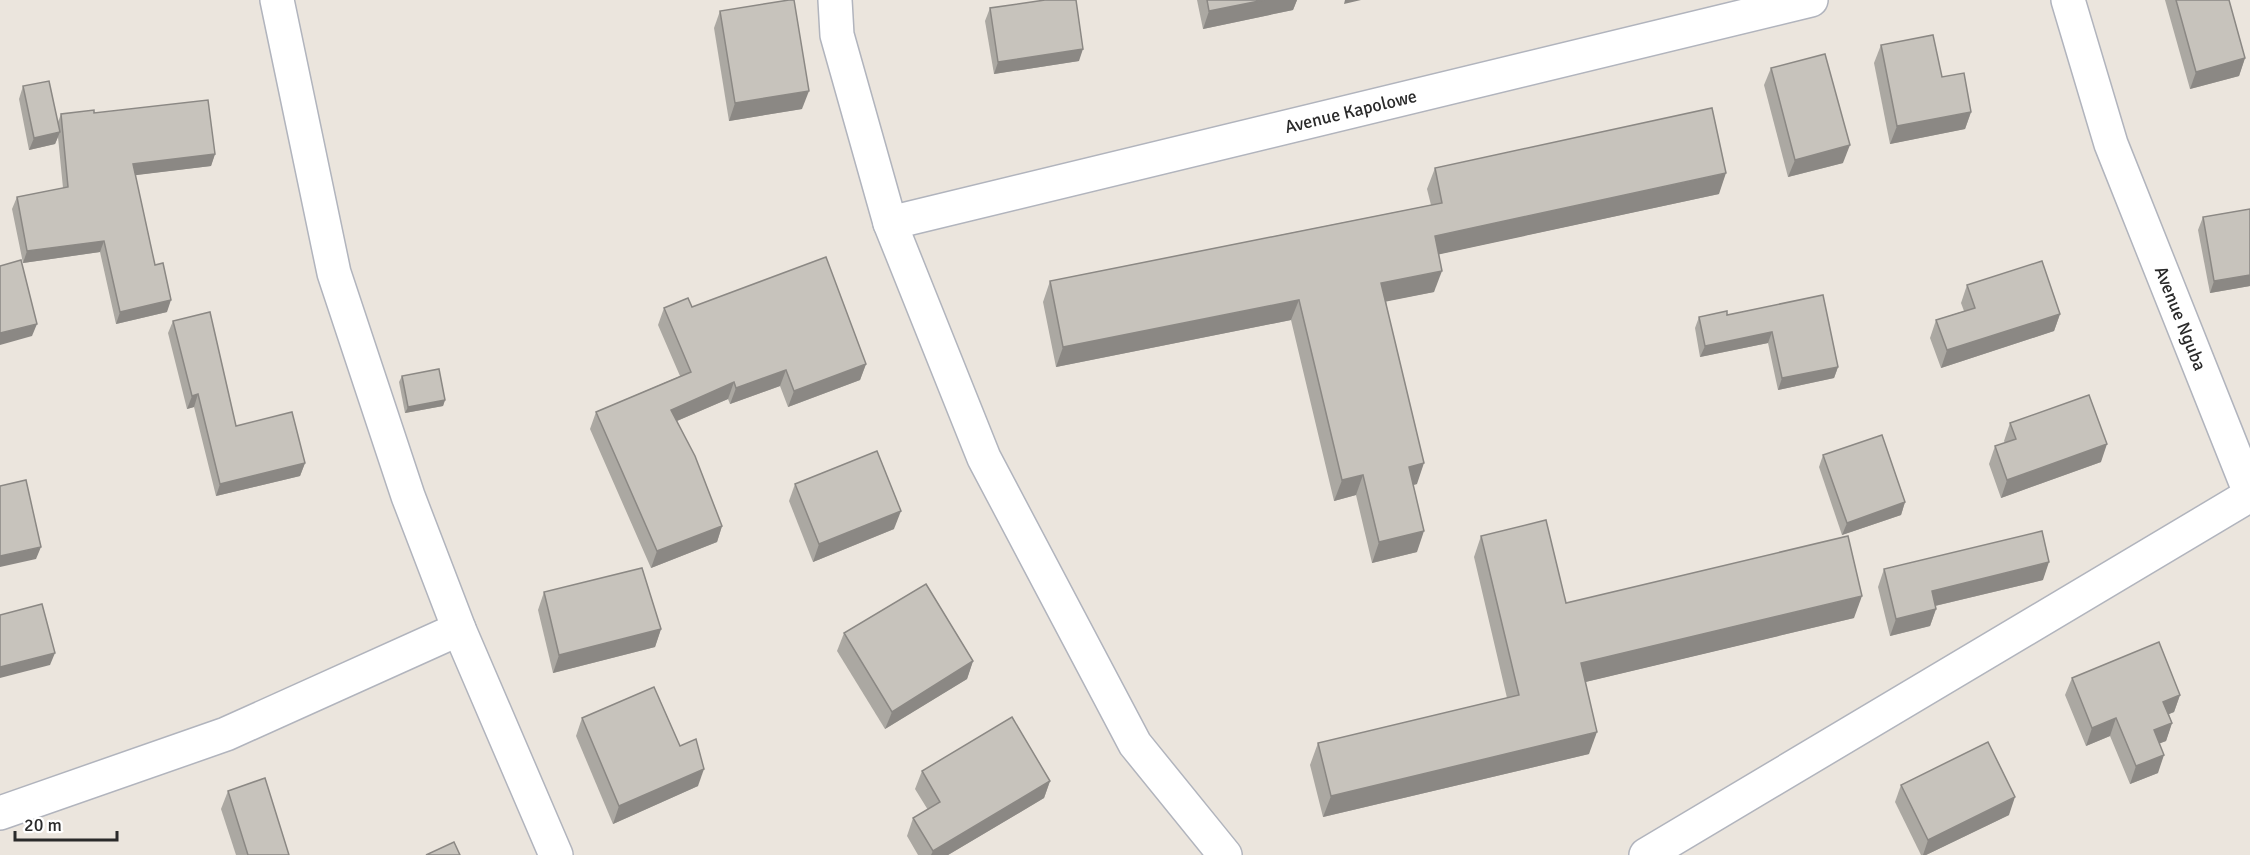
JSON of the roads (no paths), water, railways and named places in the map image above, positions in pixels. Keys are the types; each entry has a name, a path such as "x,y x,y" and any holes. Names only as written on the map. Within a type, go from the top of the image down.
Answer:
{"street":[{"path":"277,0 334,273 408,496 459,628 556,855"},
{"path":"835,0 837,35 890,223 984,458 1135,744 1226,855"},
{"name":"Avenue Kapolowe","path":"890,223 1811,0"},
{"name":"Avenue Nguba","path":"2068,0 2111,144 2250,494"},
{"path":"1646,855 2250,494"},
{"path":"0,813 226,734 459,628"}]}
